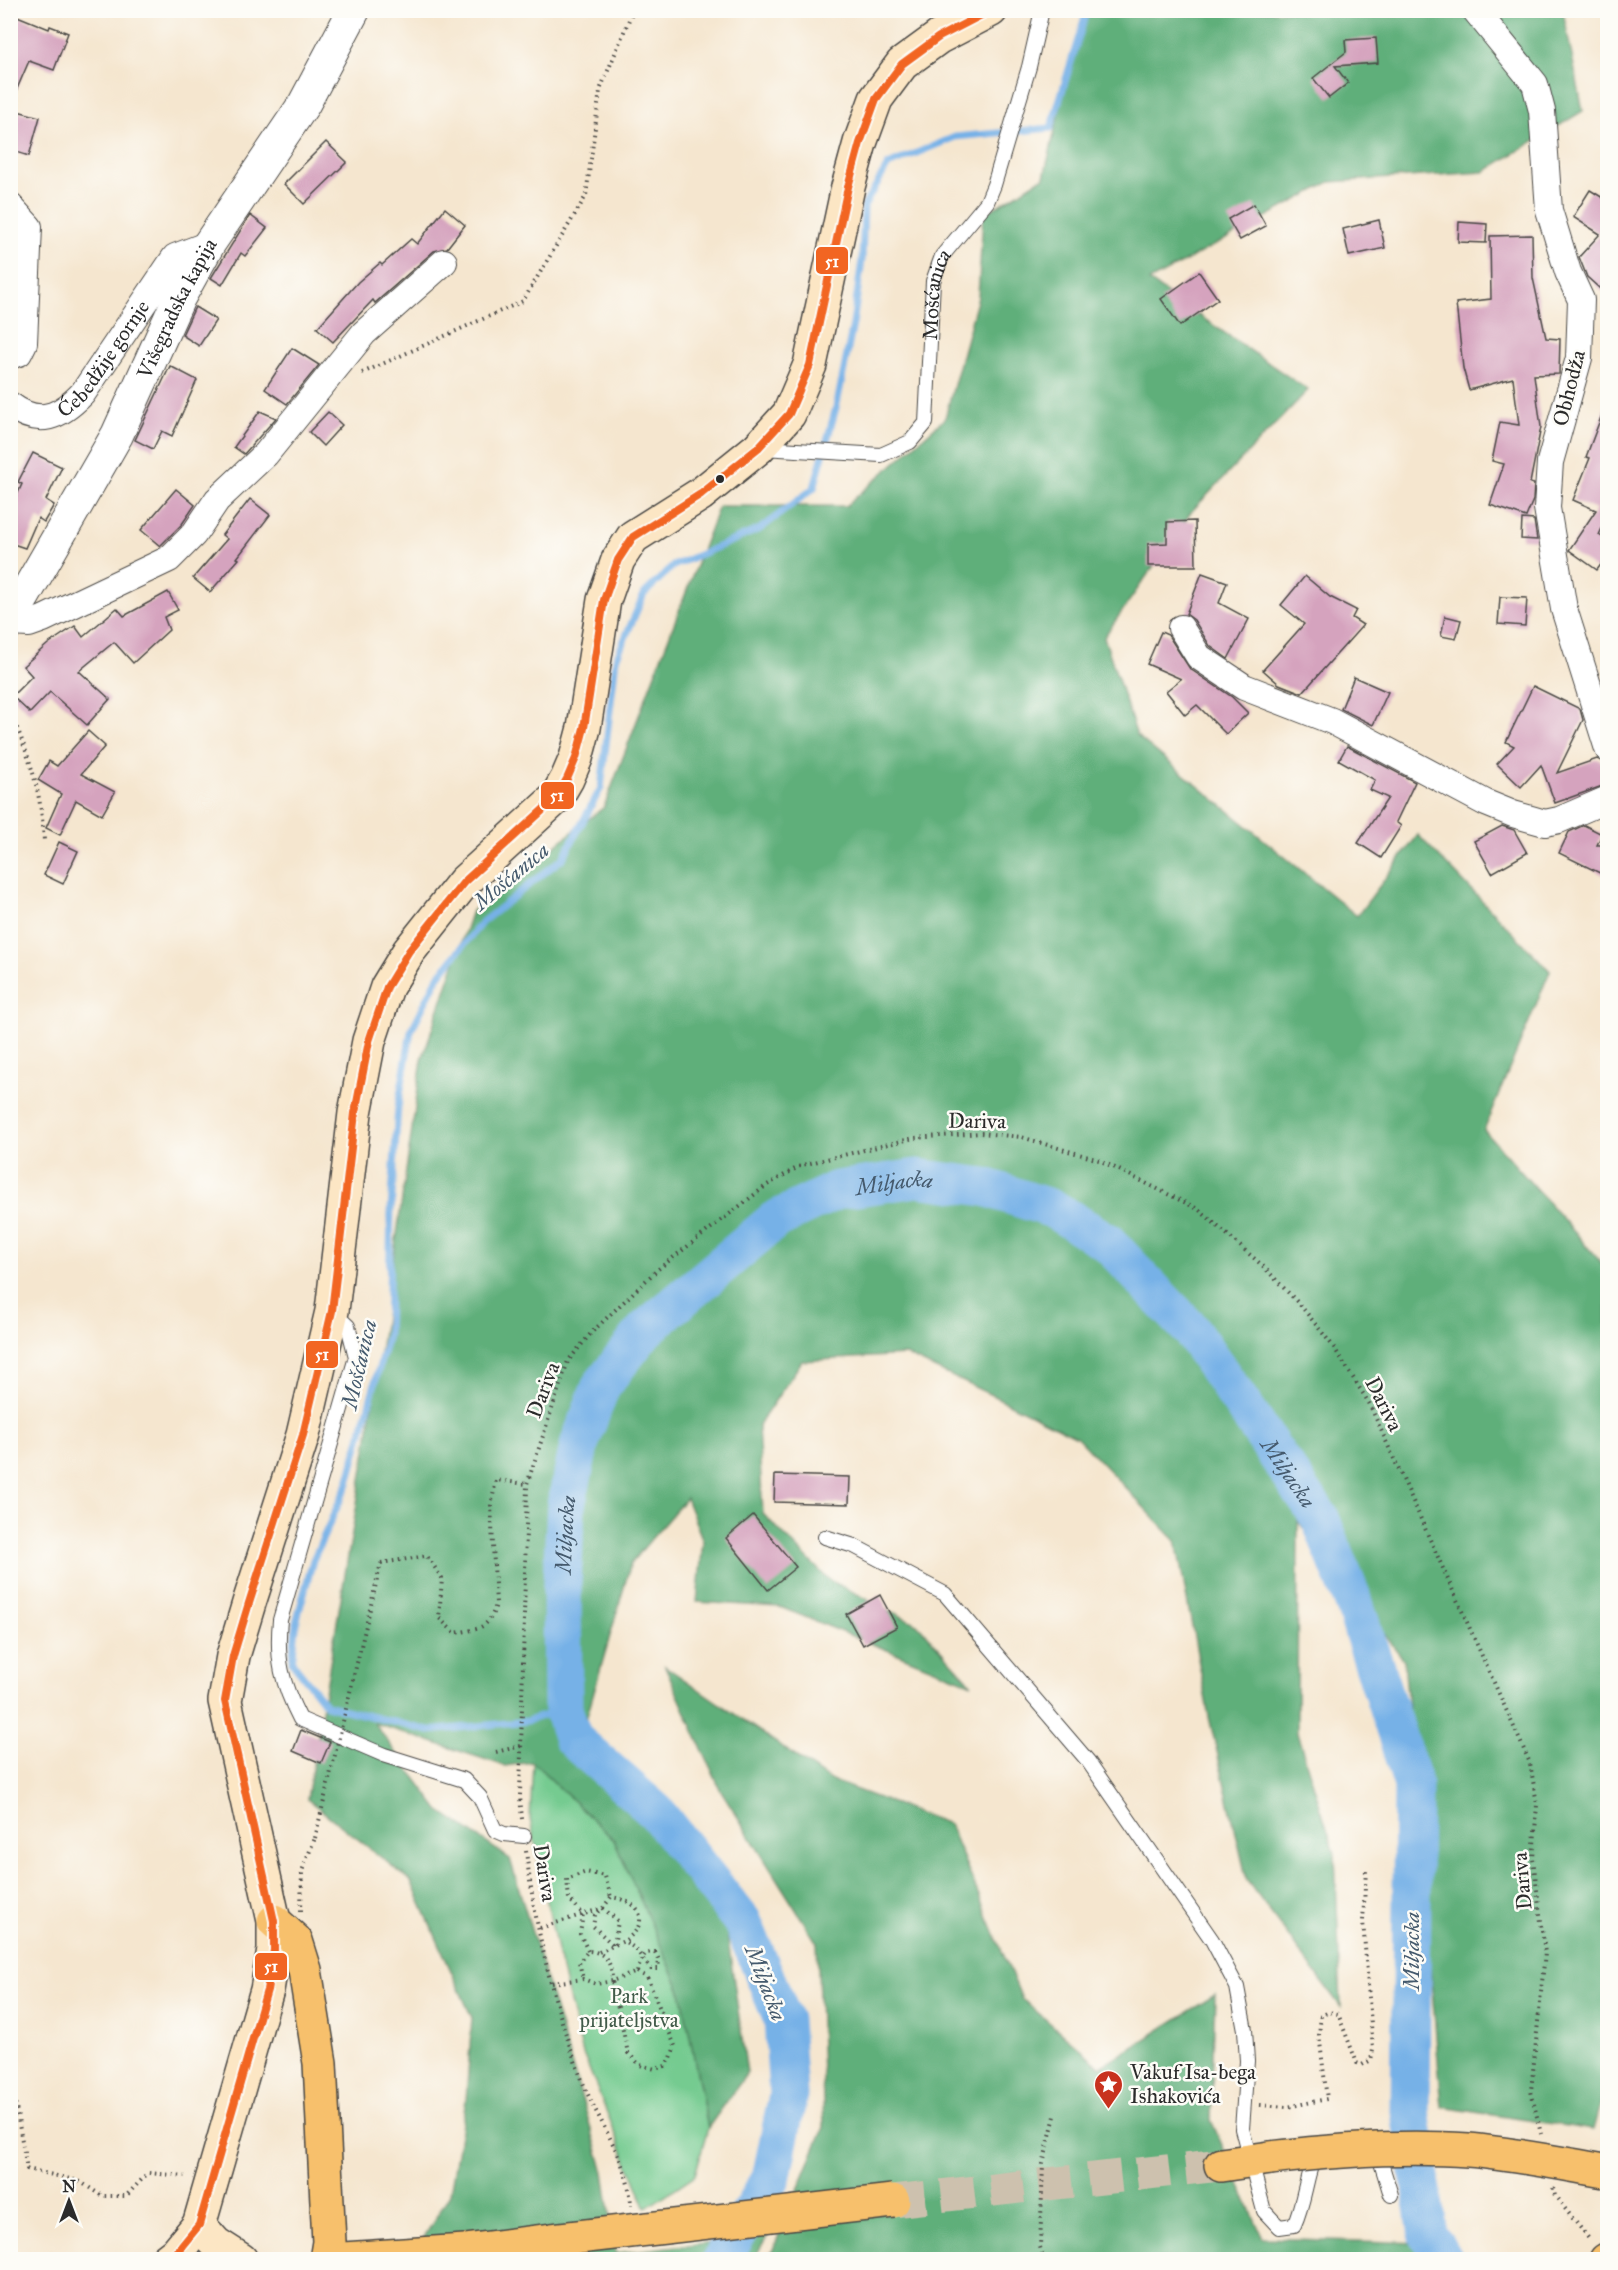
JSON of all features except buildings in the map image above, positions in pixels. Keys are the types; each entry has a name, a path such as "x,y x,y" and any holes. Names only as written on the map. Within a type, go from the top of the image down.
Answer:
{"main road":[{"path":"893,2201 465,2251 327,2259 329,2242 320,2062 305,1970 285,1931 225,1701 233,1656 303,1435 332,1311 355,1113 369,1041 387,987 409,951 464,882 556,798 567,779 584,728 604,600 618,560 633,537 701,494 758,448 789,414 810,365 845,196 860,143 876,99 902,64 939,37 991,10"},
{"path":"167,2259 176,2253 199,2225 267,1990 274,1950 285,1931"},
{"path":"1248,2161 1362,2149 1430,2148 1510,2155 1606,2171"},
{"path":"199,2225 216,2244 241,2259"}],"street":[{"name":"Višegradska kapija","path":"10,610 23,598 117,435 179,298 209,243 303,104 354,10"},
{"name":"Obhodža","path":"1475,10 1535,84 1543,123 1550,210 1568,272 1581,300 1580,358 1550,462 1547,508 1564,609 1608,749"},
{"path":"10,206 28,226 24,343 19,353 10,356"},
{"name":"Ćebedžije gornje","path":"10,405 23,415 41,417 67,410 83,393 175,257 209,243"},
{"path":"10,623 28,624 43,619 169,559 194,534 217,500 266,454 364,333 444,262"},
{"path":"1181,628 1199,657 1244,687 1332,721 1486,803 1513,814 1545,823 1559,820 1608,799"}],"lane":[{"name":"Mošćanica","path":"758,448 881,455 910,442 926,423 933,281 942,256 987,202 994,185 1029,68 1042,10"},
{"path":"332,1311 348,1326 356,1357 280,1620 277,1646 285,1689 300,1719 384,1755 464,1780 480,1797 495,1830 504,1834 524,1836"},
{"path":"825,1537 854,1546 945,1594 1088,1761 1212,1940 1237,1987 1245,2030 1247,2061 1242,2104 1242,2129 1248,2161 1264,2211 1279,2227 1294,2225 1304,2202 1306,2177 1318,2146 1353,2140 1378,2153 1390,2195"}],"path":[{"path":"359,374 523,301 586,196 600,90 633,10"},
{"path":"10,711 32,763 42,807 44,841"},
{"name":"Dariva","path":"631,2218 630,2186 615,2148 583,2083 558,2012 530,1887 520,1796 527,1484 568,1361 592,1332 657,1270 767,1185 802,1165 914,1138 981,1133 1021,1137 1100,1160 1198,1209 1264,1267 1301,1306 1333,1346 1369,1403 1530,1763 1537,1804 1533,1858 1545,1953 1531,2091 1542,2138"},
{"path":"285,1931 300,1919 302,1871 315,1838 381,1563 426,1556 442,1578 439,1618 455,1633 481,1628 492,1618 496,1604 491,1506 496,1480 527,1484"},
{"path":"496,1752 521,1746"},
{"path":"1242,2104 1287,2107 1327,2099 1319,2034 1321,2016 1329,2012 1338,2014 1357,2063 1362,2065 1371,2060 1373,2050 1363,1921 1366,1870"},
{"path":"583,1914 569,1899 567,1880 586,1872 605,1876 611,1898"},
{"path":"611,1898 595,1915 593,1926 614,1946"},
{"path":"588,1951 600,1952 637,1933 640,1920 637,1910 627,1900 611,1898"},
{"path":"540,1928 603,1908"},
{"path":"603,1908 618,1921 614,1946"},
{"path":"583,1914 579,1934 588,1951"},
{"path":"624,1941 636,1949 642,1958 651,1969 658,1969 659,1960 655,1952 646,1953 642,1958 637,1972"},
{"path":"583,1979 579,1962 588,1951"},
{"path":"552,1983 583,1979 596,1984 612,1981 637,1972 647,1977 675,2046 665,2066 655,2069 640,2065 628,2053 612,1981 608,1959 600,1952"},
{"path":"10,2074 27,2169 79,2181 102,2196 126,2196 148,2173 183,2177 220,2151"},
{"path":"1044,2259 1040,2247 1043,2164 1055,2116"},
{"path":"1552,2185 1555,2196 1602,2253"}],"green space":[{"path":"1092,11 1563,11 1583,111 1484,172 1330,182 1149,281 1308,390 1192,511 1104,637 1137,736 1357,916 1418,835 1550,971 1484,1130 1607,1269 1608,2074 1593,2130 1442,2107 1404,1660 1298,1521 1297,1733 1335,1854 1341,2007 1247,1881 1209,1717 1176,1541 1077,1437 1000,1399 906,1355 802,1361 758,1426 763,1514 829,1580 917,1624 972,1684 780,1607 697,1602 703,1541 686,1498 631,1563 582,1733 725,1919 747,2073 708,2128 681,1991 614,1840 533,1762 505,1766 374,1723 439,1810 510,1859 604,2172 616,2253 767,2236 754,2259 411,2259 450,2194 466,2100 472,2018 411,1881 307,1799 366,1450 422,1059 472,911 604,807 719,506 846,506 945,418 978,297 983,215 1044,177 1077,35"},
{"path":"665,1666 830,1780 949,1824 1022,1999 1101,2067 1215,1995 1211,2120 1263,2238 1422,2243 1428,2259 769,2259 824,2127 817,1943 720,1789"},
{"name":"Park prijateljstva","path":"533,1762 614,1840 681,1991 708,2128 695,2175 646,2208 583,2054 557,1950 530,1819"}],"waterway":[{"name":"Mošćanica","path":"563,1709 527,1721 429,1731 326,1705 292,1662 297,1619 313,1560 348,1483 388,1335 391,1210 398,1107 411,1031 438,977 482,922 563,858 601,788 616,659 644,594 673,566 760,529 814,488 837,404 853,324 862,260 864,206 888,165 955,137 1051,128 1087,10"},
{"name":"Miljacka","path":"721,2260 771,2179 788,2095 783,2020 742,1921 656,1812 573,1739 563,1709 562,1583 566,1505 580,1442 601,1386 645,1330 775,1220 837,1190 917,1178 985,1187 1053,1209 1107,1242 1191,1330 1320,1518 1354,1603 1413,1785 1410,2111 1428,2234 1443,2260"}],"tunnel":[{"path":"893,2201 1221,2165"}],"transit line":[{"name":"51","path":"167,2260 176,2253 199,2225 267,1990 274,1950 274,1921 225,1701 233,1656 303,1435 332,1311 355,1113 369,1041 387,987 409,951 464,882 556,798 567,779 576,758 584,728 604,600 618,560 633,537 701,494 758,448 789,414 810,365 848,187 860,143 876,99 902,64 939,37 991,10"}],"place":[{"name":"Vakuf Isa-bega Ishakovića","path":"1109,2110"}]}
